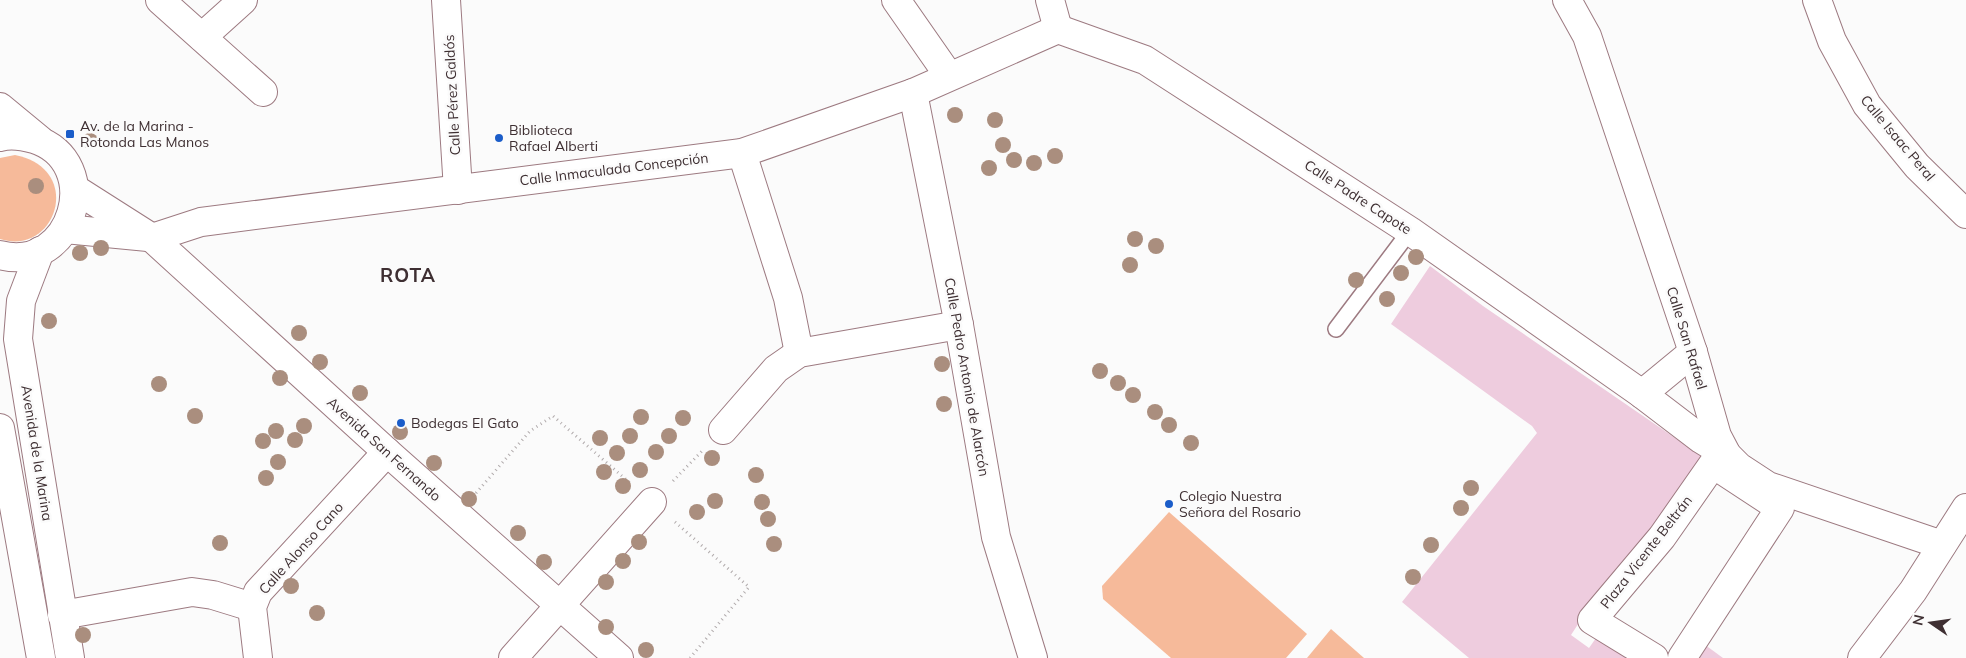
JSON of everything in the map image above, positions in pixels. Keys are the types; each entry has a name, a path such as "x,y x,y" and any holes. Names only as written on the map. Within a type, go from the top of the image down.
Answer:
{"street":[{"path":"160,0 263,92"},
{"path":"202,37 243,0"},
{"name":"Calle Pérez Galdós","path":"446,0 458,190"},
{"path":"896,0 949,76"},
{"path":"1050,0 1058,29"},
{"name":"Calle San Rafael","path":"1567,0 1587,36 1693,352 1717,436 1727,455 1739,467 1768,486 1942,545"},
{"name":"Calle Isaac Peral","path":"1817,0 1832,42 1867,105 1917,166 1966,214"},
{"name":"Calle Inmaculada Concepción","path":"152,238 201,222 742,153 913,93 1058,29"},
{"name":"Calle Padre Capote","path":"1058,29 1145,60 1410,231 1642,394 1701,440 1727,455"},
{"name":"Calle Pedro Antonio de Alarcón","path":"913,93 958,325 996,537 1033,658"},
{"path":"0,107 58,154 69,170 75,189 75,203 65,230 54,242 40,251 22,256 0,255"},
{"path":"0,137 24,136 43,142"},
{"path":"742,153 788,298 798,353"},
{"name":"Avenida San Fernando","path":"75,189 152,238 387,452 619,658"},
{"path":"65,230 152,238"},
{"name":"Avenida de la Marina","path":"40,251 21,301 18,339 70,658"},
{"path":"723,430 776,369 798,353 958,325"},
{"path":"1642,394 1693,352"},
{"path":"0,428 5,488 41,658"},
{"name":"Calle Alonso Cano","path":"258,658 252,607 258,592 387,452"},
{"name":"Plaza Vicente Beltrán","path":"1654,658 1592,620 1662,537 1713,464 1780,508 1682,658"},
{"path":"513,658 652,502"},
{"path":"1862,658 1913,591 1966,508"},
{"path":"62,615 192,592 213,595 252,607"}],"lane":[{"path":"1336,329 1410,231"}],"path":[{"path":"457,514 530,431 553,416 749,587 690,658"},
{"path":"652,502 723,430"}],"shaded area":[{"path":"15,155 37,163 50,177 56,192 55,209 48,224 36,235 20,241 0,239 0,158"},
{"path":"1169,512 1307,634 1286,658 1171,658 1103,599 1102,586"},
{"path":"1331,629 1364,658 1307,658"}],"building":[{"path":"1430,266 1483,306 1713,464 1584,615 1571,635 1589,648 1603,628 1643,658 1469,658 1402,602 1537,433 1532,426 1391,324"},
{"path":"1697,639 1723,658 1685,658"}],"place":[{"name":"Av. de la Marina - Rotonda Las Manos","path":"70,134"},
{"name":"Biblioteca Rafael Alberti","path":"499,138"},
{"name":"Bodegas El Gato","path":"401,423"},
{"name":"Colegio Nuestra Señora del Rosario","path":"1169,504"}],"district":[{"name":"ROTA","path":"408,275"}]}
